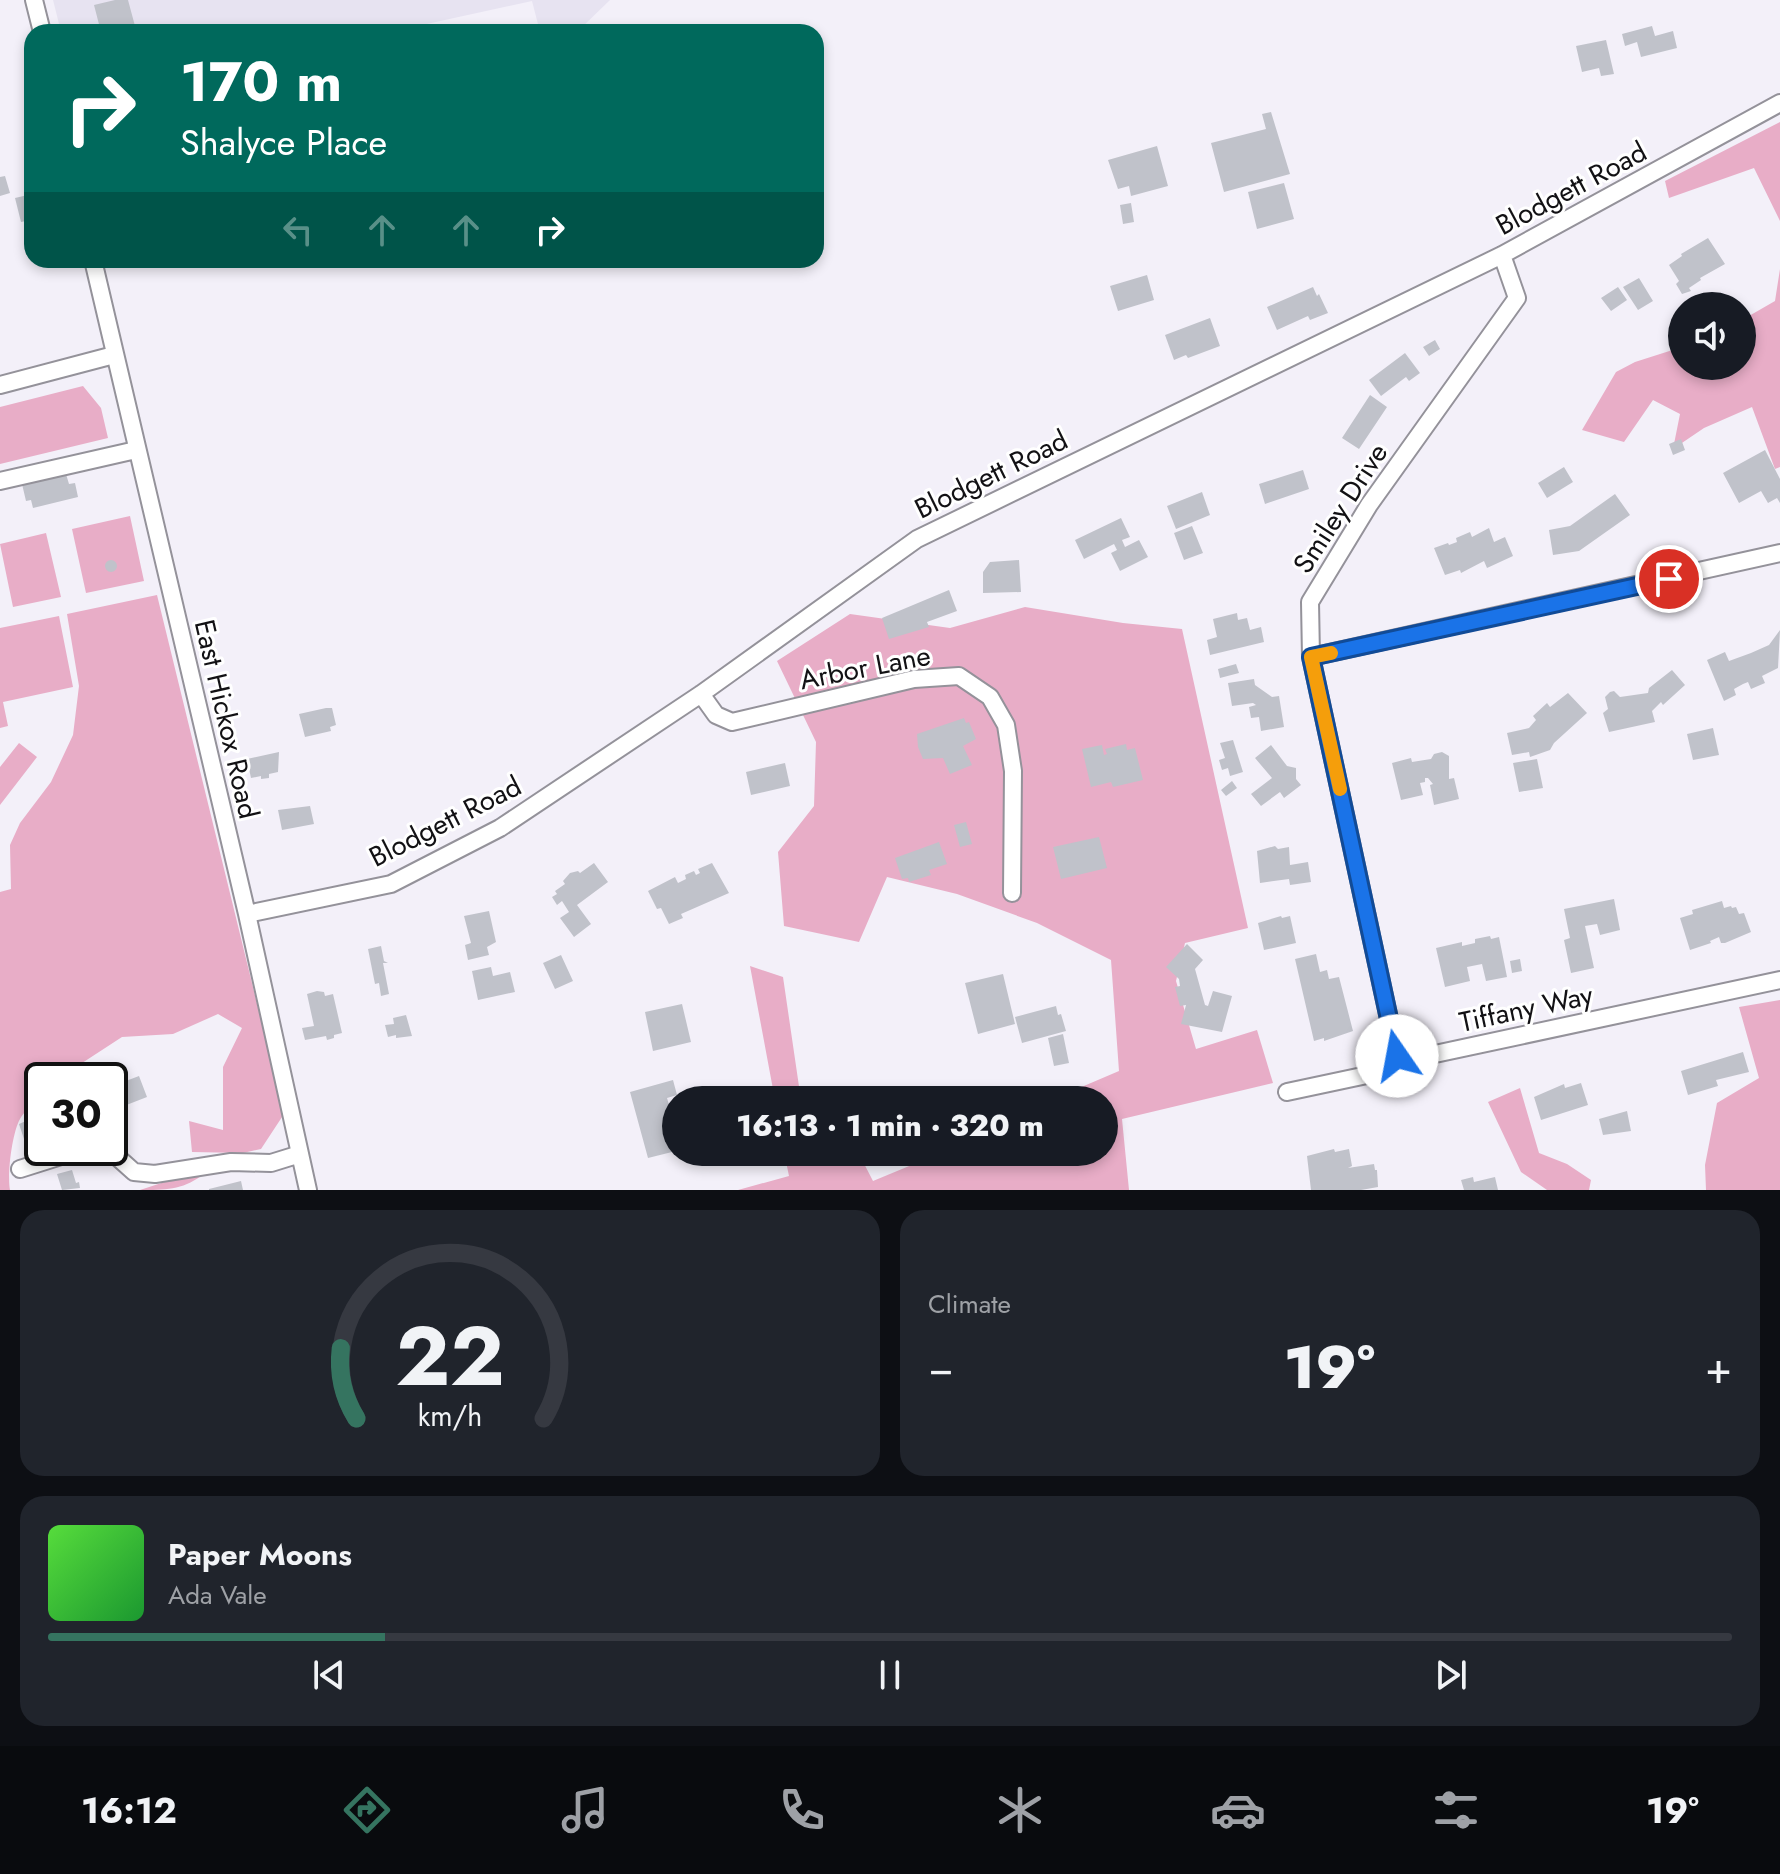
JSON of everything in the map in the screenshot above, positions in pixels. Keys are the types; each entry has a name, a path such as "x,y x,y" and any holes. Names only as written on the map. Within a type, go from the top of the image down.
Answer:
{"street":[{"path":"34,0 40,24"},
{"name":"Blodgett Road","path":"247,914 391,884 500,828 701,694 917,539 1502,255 1780,103"},
{"name":"Smiley Drive","path":"1397,1056 1311,657 1310,602 1369,505 1517,298 1502,255"},
{"name":"East Hickox Road","path":"95,268 247,914 308,1190"},
{"path":"0,385 114,355"},
{"path":"0,481 136,450"},
{"path":"1311,657 1780,553"},
{"name":"Arbor Lane","path":"701,694 716,715 732,722 914,679 959,676 990,697 1006,725 1013,771 1012,893"},
{"name":"Tiffany Way","path":"1287,1092 1367,1075 1397,1056 1421,1057 1780,980"},
{"path":"20,1169 80,1150 115,1155 134,1172 155,1174 231,1162 271,1163 300,1154"}],"shaded area":[{"path":"53,0 610,0 585,24 538,24 532,1 427,24 59,24"},
{"path":"1780,122 1780,221 1754,168 1669,198 1665,181"},
{"path":"1780,269 1780,467 1775,469 1752,407 1704,428 1673,449 1680,414 1653,400 1624,442 1582,430 1616,372 1668,351 1668,380 1756,380 1756,312 1775,301"},
{"path":"83,386 101,408 108,438 0,464 0,407"},
{"path":"130,516 144,581 86,593 72,529"},
{"path":"46,533 61,597 13,607 0,544"},
{"path":"157,595 284,1114 261,1149 243,1153 192,1152 189,1121 223,1130 223,1067 242,1028 218,1014 173,1034 122,1037 84,1062 24,1062 24,1114 15,1134 10,1190 0,1190 0,892 11,889 10,845 20,823 51,782 73,735 79,686 67,614"},
{"path":"1025,607 1182,629 1248,928 1185,943 1176,981 1196,1049 1257,1030 1273,1083 1122,1119 1129,1190 738,1190 789,1176 787,1166 865,1166 873,1181 909,1166 1118,1166 1118,1086 1084,1086 1119,1071 1111,960 1037,923 957,894 887,877 859,942 784,926 778,852 814,806 816,742 777,661 850,614 950,628"},
{"path":"59,616 73,687 3,702 8,726 0,728 0,628"},
{"path":"19,743 37,757 0,805 0,767"},
{"path":"750,966 783,977 799,1086 772,1086"},
{"path":"1780,1000 1780,1190 1706,1190 1705,1165 1717,1103 1759,1078 1739,1007"},
{"path":"1520,1088 1539,1153 1567,1164 1591,1180 1589,1190 1547,1190 1521,1172 1488,1102"},
{"path":"186,1175 201,1176 173,1188 140,1190"}],"building":[{"path":"128,0 134,24 99,24 94,5"},
{"path":"1652,26 1655,36 1673,31 1677,48 1641,57 1637,42 1625,46 1622,34"},
{"path":"1606,40 1614,74 1601,76 1599,68 1582,72 1576,46"},
{"path":"1271,112 1290,174 1224,192 1211,143 1266,129 1262,114"},
{"path":"1157,146 1168,186 1131,196 1129,186 1118,189 1108,160"},
{"path":"5,176 10,193 0,196 0,177"},
{"path":"1284,183 1294,219 1257,229 1248,192"},
{"path":"24,196 24,221 21,222 15,198"},
{"path":"1131,203 1134,222 1123,224 1120,205"},
{"path":"1708,238 1725,264 1700,278 1689,288 1691,291 1681,292 1676,284 1679,281 1669,265"},
{"path":"1147,275 1154,300 1118,311 1110,286"},
{"path":"1639,278 1653,301 1638,310 1623,287"},
{"path":"1313,287 1328,313 1310,320 1308,316 1277,330 1267,307"},
{"path":"1618,287 1627,300 1611,311 1601,298"},
{"path":"1210,318 1220,346 1174,360 1165,335"},
{"path":"1435,340 1440,349 1429,356 1423,347"},
{"path":"1405,353 1420,373 1409,381 1406,377 1381,396 1369,380"},
{"path":"1370,395 1387,407 1359,449 1342,438"},
{"path":"1681,439 1685,450 1673,455 1669,444"},
{"path":"1765,450 1780,479 1780,503 1777,498 1768,503 1761,491 1739,503 1723,473"},
{"path":"1564,467 1573,482 1547,498 1538,483"},
{"path":"1303,470 1309,489 1265,504 1259,484"},
{"path":"66,474 69,484 75,483 78,497 33,508 31,500 26,501 22,484"},
{"path":"1202,492 1210,515 1176,529 1167,506"},
{"path":"1615,494 1630,515 1579,551 1553,555 1549,530 1570,526"},
{"path":"1121,518 1130,537 1122,540 1125,547 1139,540 1148,557 1120,571 1111,553 1117,550 1114,544 1084,559 1075,540"},
{"path":"1192,526 1203,553 1184,560 1174,533"},
{"path":"1489,528 1494,542 1505,537 1513,556 1487,568 1484,561 1461,573 1460,570 1445,575 1434,548 1457,542 1456,538 1470,532 1472,537"},
{"path":"111,560 117,566 111,572 105,566"},
{"path":"1019,560 1021,592 983,593 983,572 990,562"},
{"path":"949,590 957,611 927,622 929,627 889,639 882,618"},
{"path":"1237,613 1238,620 1247,618 1250,630 1261,627 1264,642 1210,655 1207,640 1217,637 1213,619"},
{"path":"1780,630 1778,668 1762,676 1765,683 1751,689 1748,682 1743,684 1734,689 1736,695 1724,701 1707,660 1725,652 1729,661 1751,653 1769,645"},
{"path":"1236,664 1239,673 1220,678 1218,669"},
{"path":"1672,670 1685,685 1652,711 1655,722 1609,732 1603,713 1608,709 1605,697 1610,692 1614,691 1620,697 1648,693 1649,688"},
{"path":"1254,679 1255,685 1272,697 1279,696 1284,727 1261,731 1259,717 1251,718 1249,707 1256,705 1232,706 1228,683"},
{"path":"1568,693 1587,713 1550,750 1530,757 1529,752 1512,755 1507,733 1529,728 1536,720 1533,716 1547,703 1550,707"},
{"path":"332,708 336,725 330,727 331,731 305,737 299,714"},
{"path":"964,718 976,739 963,746 972,765 950,774 943,758 923,759 917,734"},
{"path":"1713,728 1719,755 1693,760 1687,734"},
{"path":"1233,740 1243,772 1230,776 1228,768 1222,770 1219,760 1225,758 1220,743"},
{"path":"1126,744 1127,750 1135,748 1143,780 1113,787 1111,782 1091,787 1082,749 1102,745 1104,755 1107,754 1105,749"},
{"path":"1271,745 1287,766 1296,768 1296,779 1301,785 1284,798 1280,792 1261,806 1251,794 1272,778 1255,758"},
{"path":"279,752 278,772 269,774 269,778 251,778 247,759"},
{"path":"1442,752 1449,756 1449,779 1454,778 1459,799 1434,805 1430,785 1433,784 1425,778 1425,782 1420,783 1423,795 1401,800 1392,763 1411,758 1412,762 1431,759 1434,754"},
{"path":"1537,759 1543,788 1519,792 1513,763"},
{"path":"785,763 790,786 751,795 746,772"},
{"path":"1232,781 1237,788 1226,796 1221,790"},
{"path":"310,806 314,824 282,830 278,810"},
{"path":"966,822 972,844 960,847 954,825"},
{"path":"1099,837 1107,868 1061,879 1053,847"},
{"path":"939,842 947,864 929,870 931,875 909,882 908,878 902,879 895,858"},
{"path":"1275,846 1278,849 1289,847 1290,865 1308,862 1311,882 1290,885 1289,879 1260,883 1257,851"},
{"path":"594,863 608,882 577,905 591,924 574,937 560,918 569,912 562,901 557,905 552,897 565,884 563,881 570,873 580,873"},
{"path":"712,863 729,893 681,914 683,918 669,924 648,891 675,877 678,883 686,879 685,875 694,871 696,875 700,873 698,869"},
{"path":"1614,899 1620,930 1600,935 1597,924 1585,926 1594,968 1571,973 1564,940 1570,938 1564,909"},
{"path":"1722,901 1724,908 1736,907 1739,914 1744,913 1751,932 1725,943 1721,943 1719,937 1690,950 1680,918 1693,914 1692,910"},
{"path":"489,911 496,942 487,947 489,955 468,960 465,945 471,943 464,916"},
{"path":"1290,916 1296,943 1264,950 1258,923"},
{"path":"1490,936 1491,939 1499,937 1507,977 1486,981 1482,964 1467,967 1470,981 1445,987 1436,948 1462,942 1462,946"},
{"path":"1187,944 1203,960 1195,969 1205,1005 1208,1006 1213,991 1232,996 1222,1032 1181,1024 1186,1005 1180,1006 1175,987 1180,986 1179,979 1166,967"},
{"path":"381,946 384,961 388,963 383,963 389,994 381,996 379,983 375,984 368,949"},
{"path":"1316,954 1320,972 1327,970 1329,979 1339,977 1353,1031 1324,1041 1324,1038 1314,1041 1295,959"},
{"path":"561,955 573,981 555,989 543,963"},
{"path":"1520,959 1522,971 1512,973 1510,961"},
{"path":"491,967 493,976 510,972 515,992 478,1000 472,971"},
{"path":"1003,974 1015,1024 978,1034 965,983"},
{"path":"324,992 325,996 333,994 342,1033 327,1040 326,1036 305,1040 302,1028 314,1026 307,994"},
{"path":"682,1004 691,1042 653,1051 645,1012"},
{"path":"1056,1006 1066,1031 1022,1043 1015,1017"},
{"path":"406,1015 412,1036 388,1037 385,1025 394,1024 393,1018"},
{"path":"1063,1034 1069,1063 1054,1066 1048,1038"},
{"path":"1743,1052 1749,1072 1716,1080 1718,1086 1688,1095 1681,1071"},
{"path":"139,1076 147,1097 128,1104 128,1080"},
{"path":"673,1080 675,1086 662,1086 662,1154 648,1158 630,1092"},
{"path":"1581,1083 1588,1105 1541,1120 1534,1097 1564,1084 1565,1088"},
{"path":"1627,1111 1631,1131 1603,1135 1599,1119"},
{"path":"24,1122 24,1139 19,1124"},
{"path":"1334,1149 1335,1152 1349,1149 1352,1166 1348,1168 1374,1164 1378,1187 1311,1190 1307,1156"},
{"path":"72,1170 80,1188 62,1190 57,1174"},
{"path":"1473,1177 1474,1182 1495,1177 1498,1190 1464,1190 1461,1180"},
{"path":"241,1181 243,1190 209,1190 209,1189"}],"slow traffic":[{"path":"1331,653 1311,657 1340,789"}],"route":[{"path":"1397,1056 1311,657 1669,579"}]}
